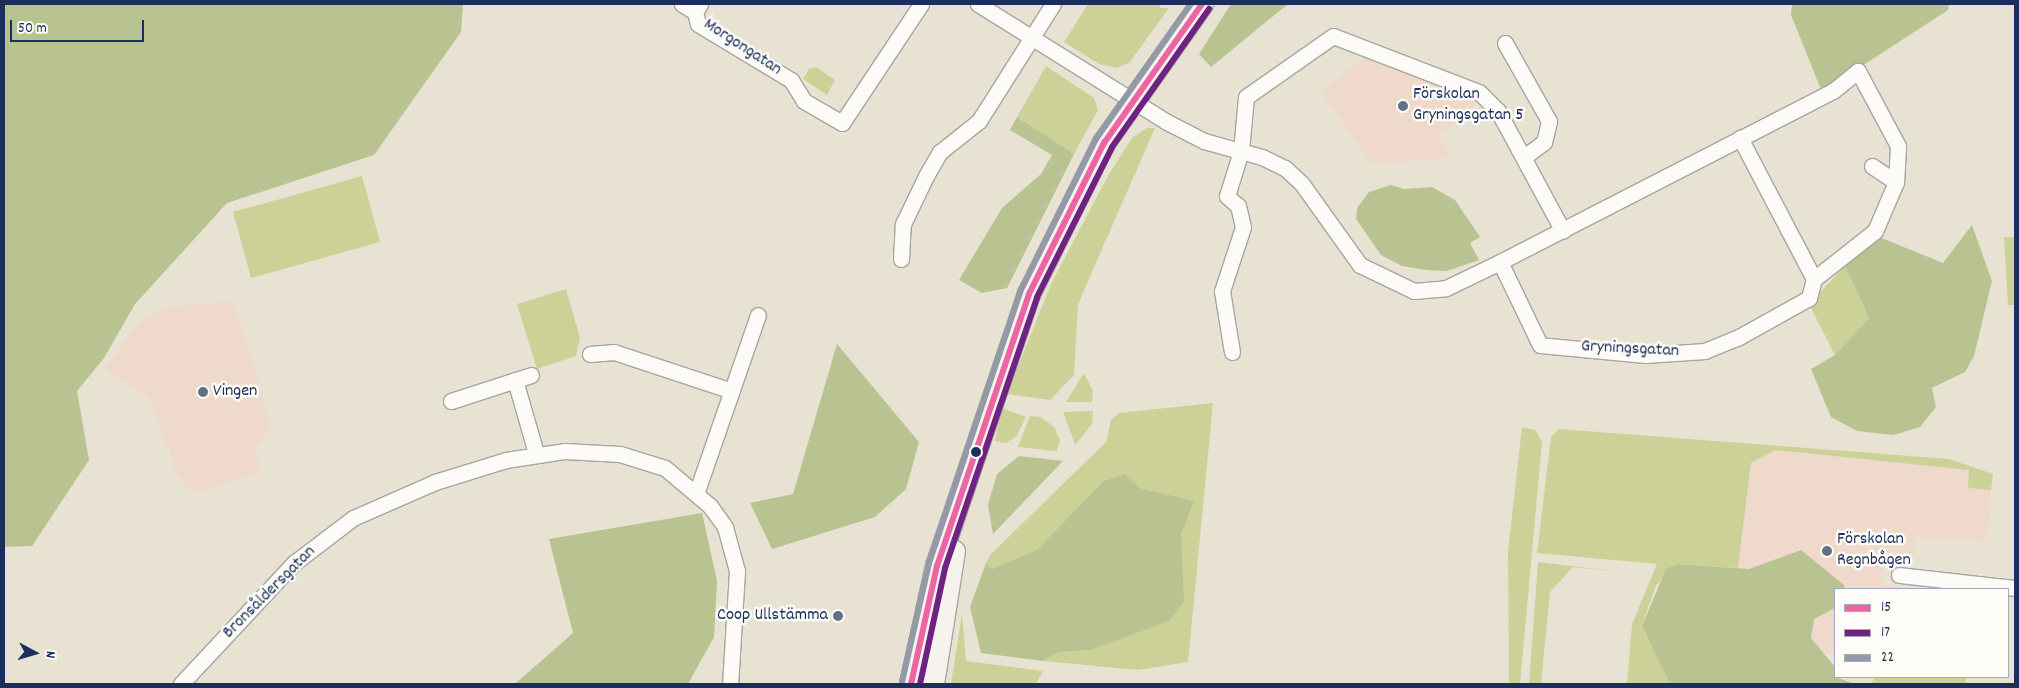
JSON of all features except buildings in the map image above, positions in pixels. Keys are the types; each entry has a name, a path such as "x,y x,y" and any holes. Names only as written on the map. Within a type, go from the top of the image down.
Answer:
{"main road":[{"path":"911,684 937,566 996,381 1049,246 1131,102 1202,4"},
{"path":"933,684 968,468"}],"street":[{"name":"Morgongatan","path":"682,4 698,8 698,24 791,80 804,101 842,123 921,4"},
{"path":"978,4 1131,102"},
{"path":"901,259 903,224 922,183 940,152 979,121 1053,4"},
{"path":"1232,352 1222,291 1243,227 1238,206 1226,196 1240,151 1246,97 1333,36 1468,85 1498,111 1563,231"},
{"path":"1505,44 1548,121 1544,142 1524,157"},
{"name":"Gryningsgatan","path":"1131,102 1204,141 1275,162 1294,176 1360,265 1392,284 1414,292 1436,291 1563,231 1832,91 1858,71 1898,146 1896,182 1875,231 1814,279 1809,298 1739,338 1705,350 1645,355 1540,345 1500,262"},
{"path":"1740,138 1814,279"},
{"path":"1872,166 1896,182"},
{"path":"697,491 758,316"},
{"path":"590,354 614,352 732,392"},
{"path":"451,400 531,375"},
{"path":"515,380 536,453"},
{"name":"Bronsåldersgatan","path":"182,684 294,563 353,518 435,482 536,453 620,454 665,468 697,491 725,527 735,559 730,684"},
{"path":"1899,575 2015,588"}],"shaded area":[{"name":"Förskolan Gryningsgatan 5","path":"1364,58 1447,83 1474,100 1474,112 1438,135 1449,158 1372,164 1321,92"},
{"name":"Vingen","path":"234,301 271,426 254,449 261,471 198,493 186,486 176,472 151,398 104,369 140,321 168,307"},
{"name":"Förskolan Regnbågen","path":"1775,450 1970,470 1968,487 1991,490 1987,539 1915,537 1912,565 1884,562 1881,585 1906,588 1834,588 1834,654 1729,642 1751,463"}],"green space":[{"path":"4,4 463,4 461,32 374,155 227,203 135,304 104,358 77,391 89,460 32,546 4,547"},
{"path":"1088,4 1161,4 1160,8 1169,8 1129,63 1116,68 1099,64 1064,42"},
{"path":"1231,4 1288,4 1211,67 1199,54"},
{"path":"1792,4 1949,4 1948,10 1822,92 1791,15"},
{"path":"1046,66 1094,98 1098,110 1074,154 1017,117"},
{"path":"816,67 835,80 827,95 803,79 809,69"},
{"path":"1017,117 1074,154 1007,288 982,293 959,280 1002,208 1041,174 1052,155 1010,130"},
{"path":"1147,128 1155,128 1078,304 1074,375 1050,400 1007,394 1051,284 1109,174 1132,138"},
{"path":"362,176 380,242 251,278 233,212"},
{"path":"1391,185 1404,189 1432,187 1455,200 1480,237 1470,243 1479,260 1447,271 1426,270 1402,266 1381,255 1356,219 1357,208 1369,192"},
{"path":"1972,225 1992,281 1974,356 1965,372 1932,388 1936,407 1920,427 1894,435 1857,431 1831,417 1811,369 1835,355 1869,318 1845,266 1879,237 1943,263"},
{"path":"2004,237 2015,237 2015,305 2008,305"},
{"path":"1845,266 1869,318 1835,355 1809,304"},
{"path":"566,289 580,338 576,356 537,369 517,304"},
{"path":"837,344 919,442 906,489 875,517 772,549 750,503 793,494"},
{"path":"1084,373 1093,391 1092,402 1066,402"},
{"path":"1213,403 1188,662 1138,670 1043,661 1058,652 1090,650 1181,565 1181,535 1193,501 1140,488 1125,474 1103,481 1037,550 992,569 986,563 990,555 1106,442 1111,420 1119,413"},
{"path":"1002,408 1026,417 1016,437 1006,443 995,441"},
{"path":"1093,411 1092,424 1075,445 1063,412"},
{"path":"1030,416 1041,417 1054,427 1060,440 1057,451 1018,447"},
{"path":"1522,427 1536,430 1542,442 1520,684 1509,684 1508,551"},
{"path":"1559,429 1949,459 1993,474 1991,490 1968,488 1969,470 1775,450 1751,463 1738,568 1678,564 1656,585 1642,626 1670,684 1627,684 1632,624 1657,564 1537,553 1551,437"},
{"path":"1019,456 1063,461 993,534 988,505 997,474"},
{"path":"1125,474 1140,488 1194,501 1181,535 1184,602 1169,621 1090,650 1058,652 1043,661 981,653 970,607 986,563 992,569 1037,550 1103,481"},
{"path":"702,513 717,581 714,637 688,684 515,684 573,633 549,539"},
{"path":"1801,550 1844,585 1845,588 1834,588 1834,609 1814,619 1811,638 1834,666 1834,678 1855,684 1670,684 1642,626 1666,569 1678,564 1749,569"},
{"path":"1538,562 1631,573 1573,567 1550,592 1541,684 1529,684"},
{"path":"962,614 966,661 1043,671 1036,684 951,684"},
{"path":"1874,678 1966,678 1966,684 1871,684"}],"transit line":[{"name":"22","path":"902,682 929,563 1021,290 1096,139 1191,4"},
{"name":"15","path":"911,684 937,566 1029,294 1104,143 1202,4"},
{"name":"17","path":"920,684 945,568 1037,297 1112,147 1209,9"}],"place":[{"name":"Förskolan Gryningsgatan 5","path":"1403,106"},
{"name":"Vingen","path":"203,392"},
{"name":"Förskolan Regnbågen","path":"1827,551"},
{"name":"Coop Ullstämma","path":"838,616"}]}
